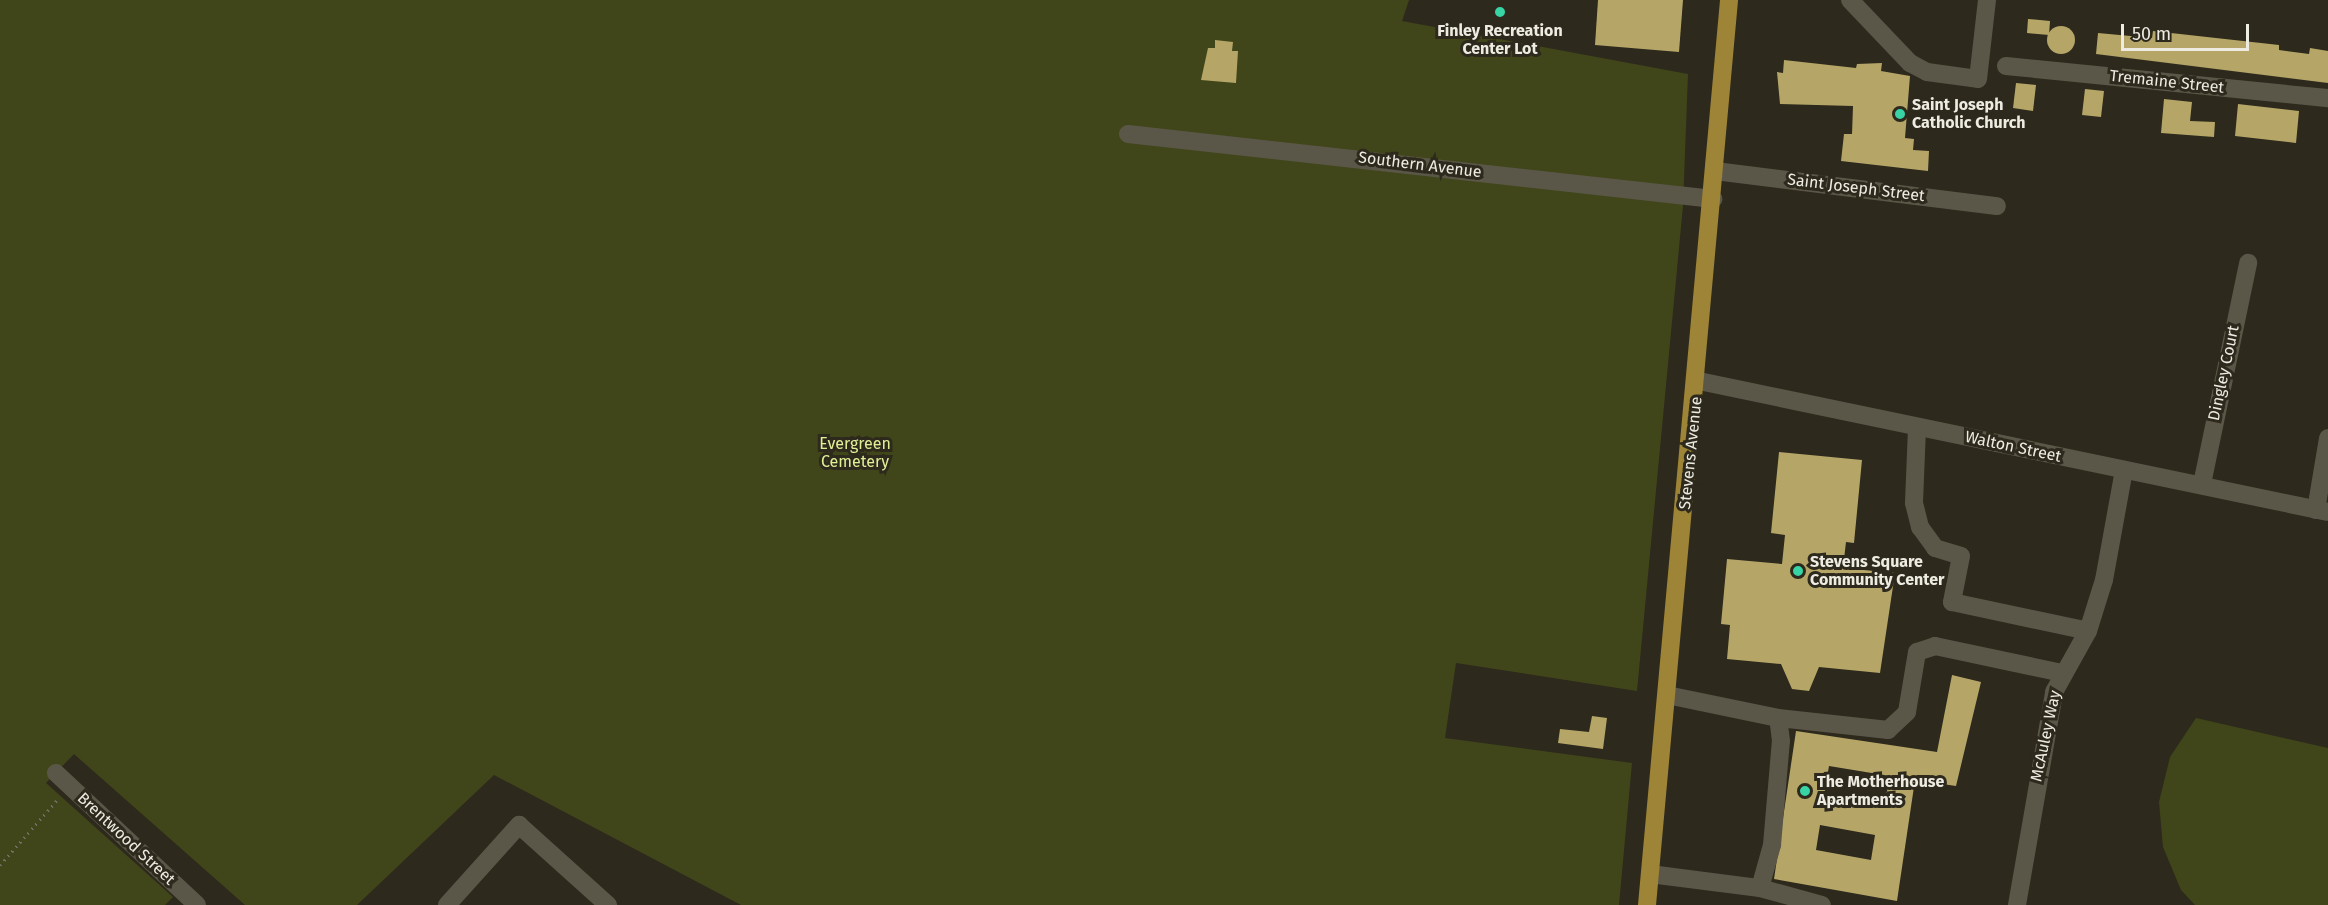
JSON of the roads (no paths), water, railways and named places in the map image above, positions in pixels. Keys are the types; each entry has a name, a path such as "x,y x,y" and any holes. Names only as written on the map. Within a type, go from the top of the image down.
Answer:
{"main road":[{"name":"Stevens Avenue","path":"1647,905 1666,695 1699,381 1729,0"}],"street":[{"path":"1850,0 1910,63 1926,72 1978,79 1987,0"},
{"name":"Tremaine Street","path":"2006,66 2328,98"},
{"name":"Southern Avenue","path":"1128,134 1713,199"},
{"name":"Saint Joseph Street","path":"1715,171 1997,206"},
{"name":"Dingley Court","path":"2202,484 2248,263"},
{"name":"Walton Street","path":"1699,381 1917,428 2202,484 2322,511"},
{"path":"1917,428 1914,503 1920,527 1935,548 1961,556 1952,602 2088,631"},
{"path":"2322,511 2328,438"},
{"name":"McAuley Way","path":"2017,905 2046,724 2062,673 2088,631 2104,580 2124,470"},
{"path":"1666,695 1778,717 1888,730 1907,712 1917,652 1935,646 2062,673"},
{"path":"1760,888 1772,845 1781,741 1778,717"},
{"name":"Brentwood Street","path":"56,773 197,905"},
{"path":"447,905 519,825 608,905"},
{"path":"1650,874 1760,888 1822,905"}],"place":[{"name":"Finley Recreation Center Lot","path":"1500,12"},
{"name":"Saint Joseph Catholic Church","path":"1900,114"},
{"name":"Stevens Square Community Center","path":"1798,571"},
{"name":"The Motherhouse Apartments","path":"1805,791"}],"park label":[{"name":"Evergreen Cemetery","path":"855,453"}]}
